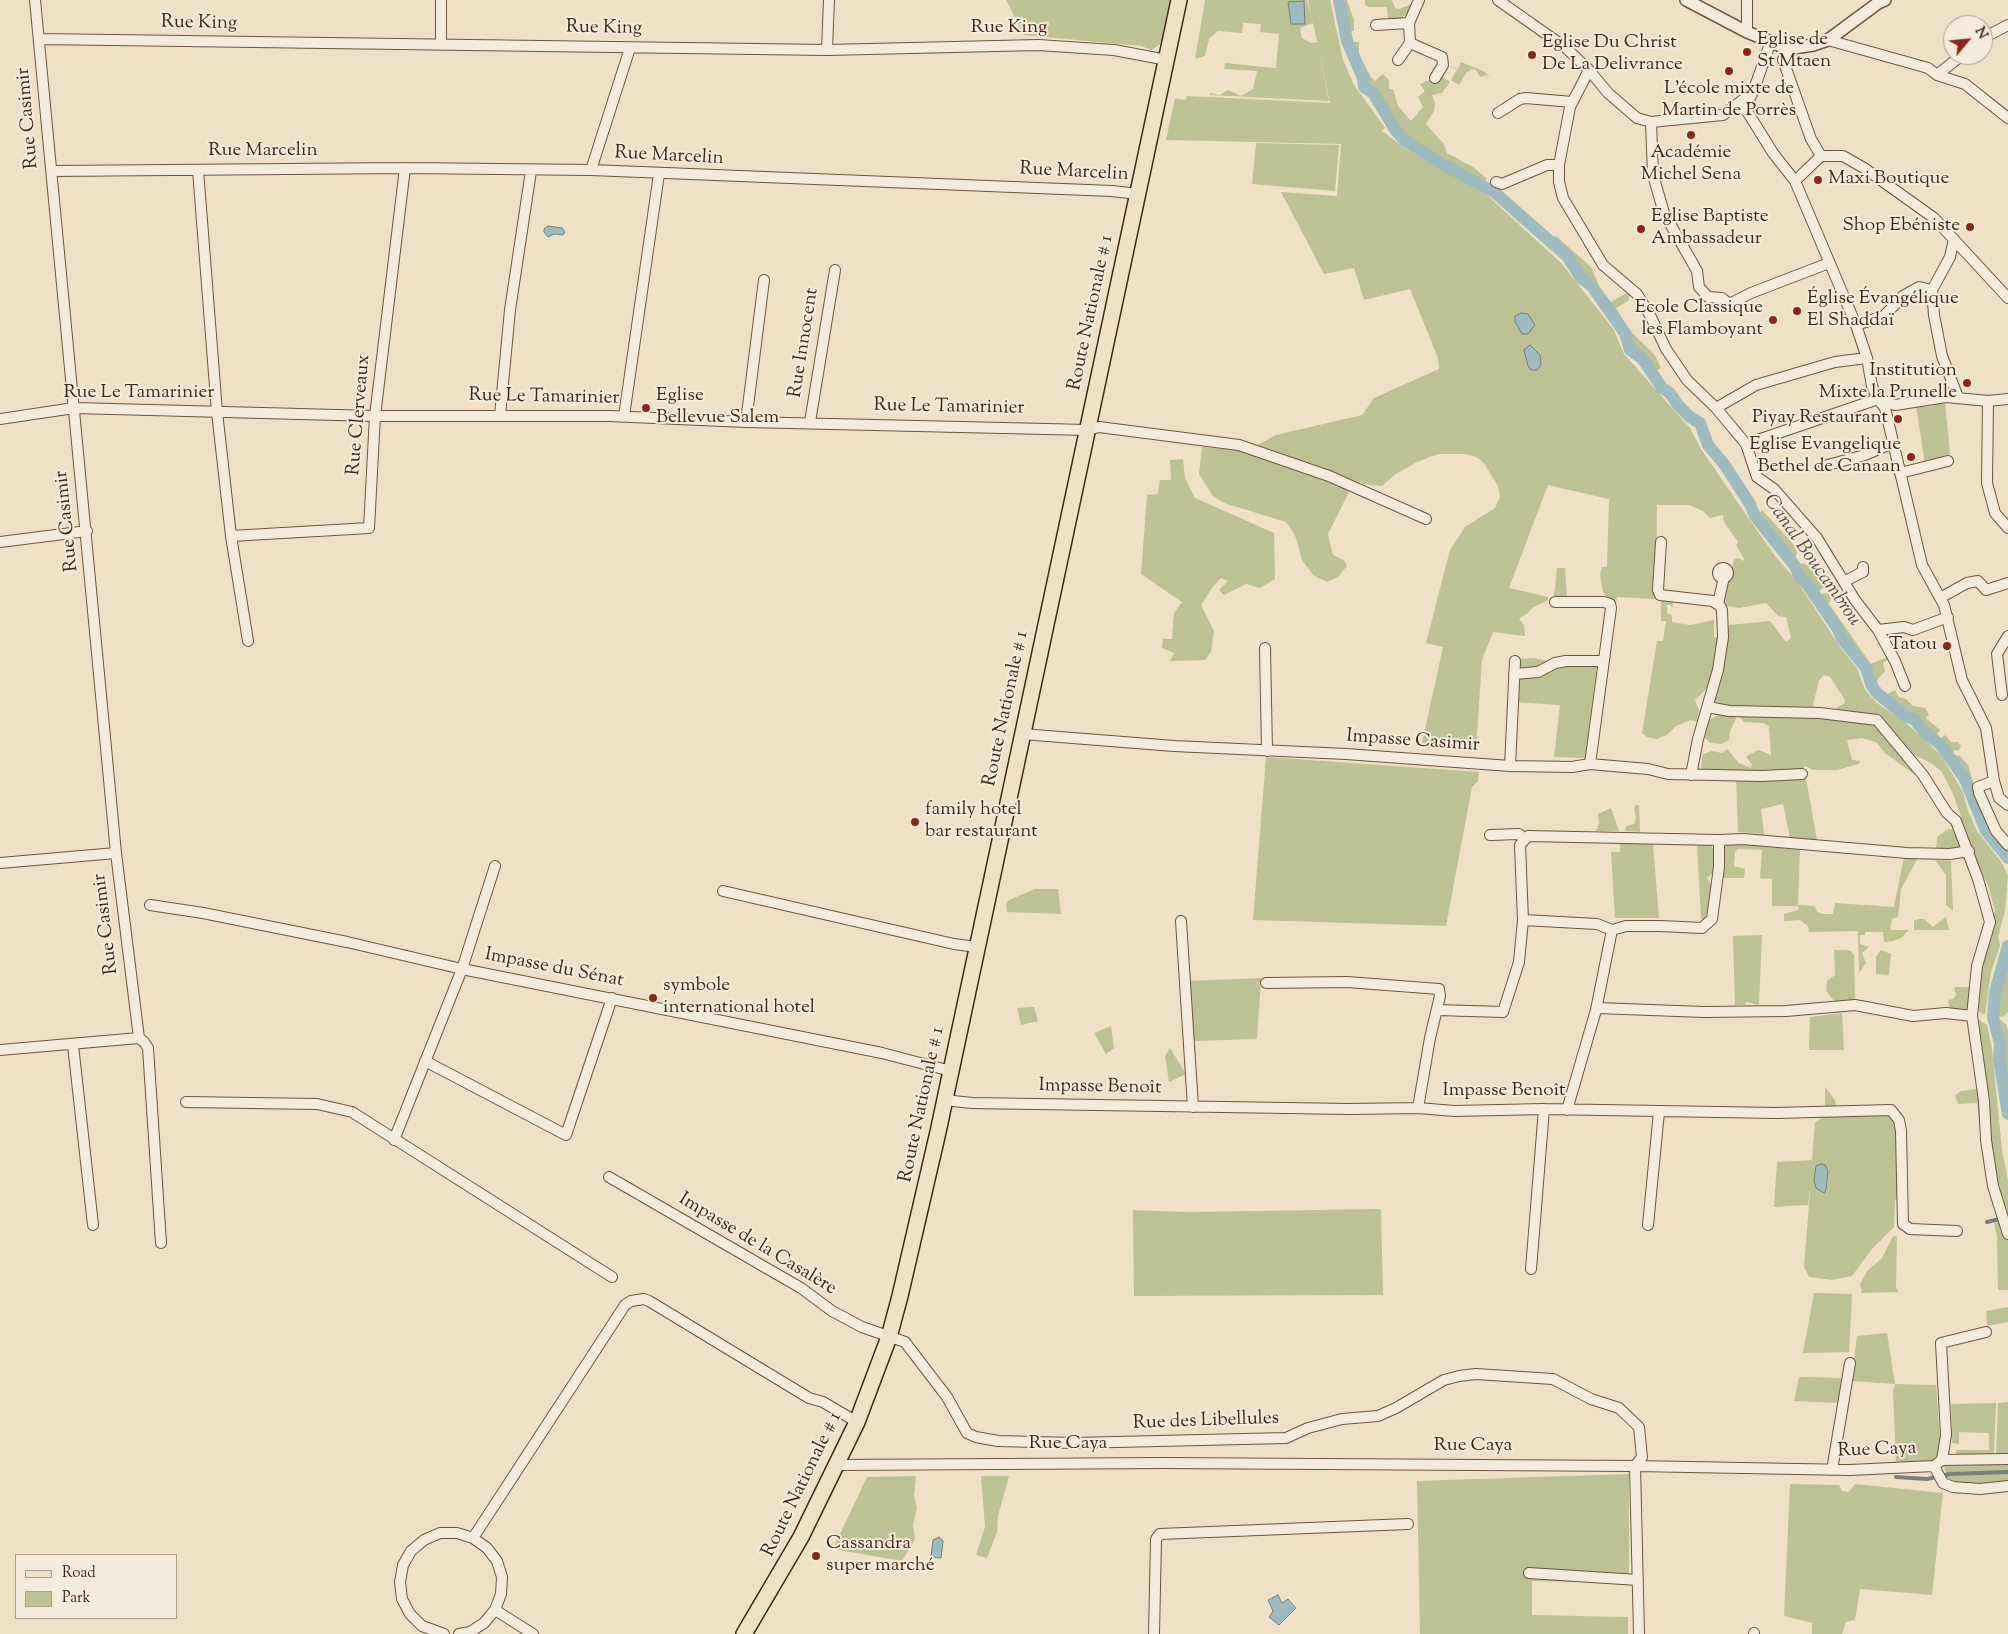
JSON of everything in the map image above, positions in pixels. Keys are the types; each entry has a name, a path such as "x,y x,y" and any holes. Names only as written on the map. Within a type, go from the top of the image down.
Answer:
{"main road":[{"name":"Route Nationale # 1","path":"744,1634 802,1537 857,1422 889,1337 900,1296 951,1072 1179,0"}],"street":[{"name":"Rue Casimir","path":"35,0 87,531 116,853 138,1038"},
{"path":"441,0 441,43"},
{"path":"827,50 829,0"},
{"path":"1398,60 1410,43 1409,23 1419,0"},
{"path":"1498,0 1566,48 1589,70 1608,93 1637,118 1651,122 1723,115 1753,92"},
{"path":"1687,0 1747,32 1788,48 1813,45 1828,40 1878,3 1885,0"},
{"path":"1747,0 1747,32"},
{"path":"1376,26 1409,23"},
{"path":"1993,33 2008,25"},
{"name":"Rue King","path":"40,39 441,43 630,48 827,50 1038,45 1114,50 1167,60"},
{"path":"1828,40 1928,68 1937,75 1964,84 2008,118"},
{"path":"1771,41 1753,92 1745,108 1773,153 1795,180 1856,325 1867,358 1872,386 1885,408 1922,565 1948,617 1962,680 1986,728 1994,781 1999,798 2008,805"},
{"path":"1410,43 1442,57 1443,65 1435,78"},
{"path":"591,170 630,48"},
{"path":"1788,48 1782,60 1811,139 1821,156"},
{"path":"1937,75 1950,65"},
{"path":"1589,70 1572,102 1558,165 1560,190 1581,232 1603,265 1636,294 1651,317 1666,349 1688,380 1716,408 1746,444 1758,477 1774,489 1817,538 1855,600 1878,630 1895,661 1905,686"},
{"path":"1498,113 1520,99 1572,102"},
{"path":"1651,122 1653,175 1664,213 1696,271 1699,287 1708,297 1722,298 1729,304 1751,293 1829,263"},
{"path":"1795,180 1821,156 1843,156 1864,168 1934,218 2008,298"},
{"path":"1496,182 1502,184 1547,165 1558,165"},
{"name":"Rue Marcelin","path":"52,171 405,168 531,171 591,170 1102,190 1138,194"},
{"name":"Rue Clerveaux","path":"231,536 369,528 375,416 405,168"},
{"path":"198,170 217,412 231,536 248,641"},
{"path":"500,415 510,310 531,171"},
{"path":"624,416 659,174"},
{"path":"1954,239 1950,256 1932,290 1934,315 1942,356 1958,397"},
{"name":"Rue Innocent","path":"810,422 835,270"},
{"path":"746,422 764,280"},
{"path":"1856,325 1884,316 1903,296 1919,287 1932,290"},
{"path":"1716,408 1756,386 1835,362 1867,358"},
{"path":"1746,444 1878,399 1895,405 1958,397 1988,401 2008,399"},
{"path":"1988,401 1987,483 1995,513 2008,528"},
{"name":"Rue Le Tamarinier","path":"0,419 74,408 375,416 624,416 746,422 1088,430 1099,426 1239,445 1329,476 1426,519"},
{"path":"1824,466 1865,455 1893,443"},
{"path":"1900,473 1948,462"},
{"path":"0,542 87,531"},
{"path":"1660,542 1658,590 1660,595 1713,600 1722,610 1723,637 1718,670 1698,738 1691,775"},
{"path":"1845,581 1863,572 1863,567"},
{"path":"1718,604 1724,577"},
{"path":"1940,598 1967,583 1978,582 1986,590 2008,583"},
{"path":"1555,602 1604,602 1610,604 1611,610 1590,764"},
{"path":"1878,630 1904,627 1914,630 1948,617"},
{"path":"2002,695 1997,654 2008,636"},
{"path":"1266,648 1267,751"},
{"path":"1510,766 1514,661"},
{"path":"1514,674 1538,672 1555,663 1566,661 1604,661"},
{"path":"1708,707 1729,711 1820,713 1877,720 1923,775 1947,812 1956,821 1969,851 1990,922 1977,966 1972,1016 1993,1186 2008,1234"},
{"name":"Impasse Casimir","path":"1022,734 1174,746 1346,754 1510,766 1572,767 1590,764 1648,768 1668,774 1802,774"},
{"path":"1994,781 1978,787 1979,793 1996,831 2008,845"},
{"path":"1490,835 1519,834 1524,839"},
{"path":"1437,1010 1503,1012 1519,962 1523,920 1520,845 1528,836 1743,839 1907,853 1950,854 1969,851"},
{"path":"1523,920 1597,924 1612,930 1626,926 1698,929 1706,926 1712,919 1719,840"},
{"path":"0,863 116,853"},
{"path":"394,1140 462,969 495,866"},
{"path":"723,891 954,944 977,947"},
{"name":"Impasse du Sénat","path":"150,905 203,913 317,936 462,969 882,1053 951,1072"},
{"path":"1181,921 1193,1107"},
{"path":"1567,1110 1597,1008 1612,930"},
{"path":"1266,983 1347,982 1435,988 1440,992 1418,1108"},
{"path":"425,1062 566,1135 612,998"},
{"path":"1597,1008 1704,1012 1786,1011 1855,1005 1913,1016 1946,1013 1972,1016"},
{"path":"0,1050 138,1038 148,1048 161,1243"},
{"path":"73,1045 93,1225"},
{"name":"Impasse Benoît","path":"944,1100 972,1103 1454,1110 1544,1109 1776,1113 1890,1110 1899,1120 1901,1131 1902,1224 1910,1229 1957,1231"},
{"path":"186,1102 324,1105 352,1112 612,1277"},
{"path":"1531,1269 1544,1109"},
{"path":"1648,1225 1660,1112"},
{"name":"Impasse de la Casalère","path":"609,1177 793,1283 832,1311 862,1327 889,1337"},
{"path":"473,1538 625,1305 631,1301 644,1299 650,1301 810,1398 823,1402 857,1422"},
{"name":"Rue Caya","path":"837,1465 1164,1463 1635,1466 1832,1470 1938,1463 1946,1435 1941,1343 1986,1332"},
{"name":"Rue des Libellules","path":"889,1337 905,1342 912,1349 947,1397 967,1433 976,1437 998,1441 1065,1442 1286,1438 1308,1428 1342,1419 1378,1416 1444,1380 1476,1374 1553,1379 1591,1399 1619,1408 1639,1427 1642,1457 1635,1466 1638,1634"},
{"path":"1832,1470 1850,1363"},
{"path":"2008,1459 1938,1463 1943,1483 1953,1487 2008,1486"},
{"path":"1154,1634 1156,1539 1160,1534 1408,1524"},
{"path":"444,1634 422,1626 410,1614 402,1599 400,1582 403,1565 411,1551 424,1540 440,1533 457,1533 473,1538 487,1548 497,1561 502,1578 501,1594 495,1610 484,1623 470,1632 459,1634"},
{"path":"1528,1573 1638,1580"},
{"path":"495,1610 533,1634"}],"green space":[{"path":"1006,0 1170,0 1160,44 1152,50 1141,46 1024,35"},
{"path":"1205,0 1307,0 1313,23 1300,28 1302,38 1311,43 1317,42 1329,101 1209,95 1210,93 1220,95 1228,90 1241,96 1253,89 1257,71 1224,69 1225,63 1276,68 1279,34 1260,32 1261,24 1243,23 1242,33 1218,31 1209,39 1205,56 1195,59"},
{"path":"1308,0 1330,0 1343,60 1354,85 1385,128 1382,131 1406,149 1486,194 1562,264 1614,330 1624,354 1690,428 1701,449 1738,503 1775,556 1799,584 1840,647 1857,668 1865,690 1877,703 1905,722 1941,755 1963,792 1968,811 1977,831 2000,860 2008,875 2005,911 1998,937 2000,945 1991,972 1985,1015 1981,1013 1975,1004 1978,980 1995,911 1988,885 1978,865 1953,794 1942,772 1931,763 1910,753 1875,714 1870,716 1837,710 1837,707 1844,704 1845,700 1830,677 1824,675 1819,680 1812,710 1732,709 1715,701 1729,625 1770,621 1786,642 1791,638 1786,617 1778,616 1766,603 1739,608 1723,605 1734,559 1739,558 1743,561 1744,559 1736,545 1738,542 1724,522 1723,515 1710,518 1703,511 1689,505 1657,505 1656,599 1617,597 1616,604 1611,603 1603,592 1600,574 1602,567 1607,567 1609,499 1548,485 1509,588 1548,597 1548,600 1532,608 1519,619 1524,625 1525,636 1493,632 1482,660 1476,749 1423,748 1422,743 1443,647 1426,643 1450,550 1465,527 1495,508 1500,497 1498,486 1483,462 1476,457 1466,454 1438,454 1417,462 1396,474 1382,486 1364,484 1254,447 1276,435 1362,415 1374,398 1439,369 1438,358 1410,289 1364,300 1354,268 1324,274 1281,192 1337,196 1341,144 1166,140 1175,98 1186,100 1187,96 1330,103"},
{"path":"1335,0 1347,0 1354,20 1354,31 1344,32"},
{"path":"1365,0 1392,0 1395,8 1399,9 1414,3 1411,11 1397,21 1388,19 1387,7 1369,7 1365,5"},
{"path":"1348,33 1351,35 1352,42 1359,42 1359,54 1371,77 1375,81 1383,74 1389,80 1389,89 1393,89 1398,106 1411,121 1423,107 1418,97 1425,91 1420,84 1440,75 1450,82 1442,93 1432,95 1435,103 1434,111 1426,124 1444,144 1447,153 1473,167 1487,179 1484,182 1442,163 1413,146 1382,104 1380,97 1367,88 1362,81 1346,39 1345,35"},
{"path":"1461,62 1485,72 1490,78 1486,75 1480,77 1476,70 1472,69 1466,73 1459,85 1451,80 1457,70 1449,66 1458,69"},
{"path":"1256,143 1339,145 1335,191 1252,184"},
{"path":"1556,236 1591,267 1600,288 1611,302 1628,292 1630,295 1628,301 1616,308 1629,330 1655,355 1661,368 1655,372 1649,370 1634,344 1595,294 1574,272 1561,252 1554,247 1553,239"},
{"path":"1945,402 1950,453 1947,458 1925,465 1916,405 1924,404 1925,407 1933,406 1933,403"},
{"path":"1202,447 1240,450 1350,490 1328,534 1333,555 1344,560 1347,566 1338,577 1327,582 1313,575 1302,560 1295,535 1286,522 1224,503 1213,496 1199,474"},
{"path":"1183,459 1185,478 1195,498 1274,533 1275,579 1260,588 1246,584 1224,595 1219,590 1228,581 1221,578 1201,605 1214,631 1211,652 1205,660 1170,661 1174,653 1162,648 1163,639 1172,639 1174,613 1182,602 1141,574 1147,495 1158,494 1160,480 1171,480 1170,460"},
{"path":"1762,510 1794,545 1797,553 1795,558 1789,558 1770,537 1758,515"},
{"path":"1803,563 1809,566 1817,566 1820,573 1825,576 1826,586 1820,590 1820,595 1826,593 1832,595 1829,604 1871,664 1887,657 1888,660 1883,663 1885,671 1874,684 1871,678 1866,676 1863,665 1843,645 1841,638 1837,635 1837,629 1828,623 1826,618 1828,613 1821,610 1820,599 1811,594 1806,582 1801,578 1798,567"},
{"path":"1557,568 1565,568 1567,598 1554,596"},
{"path":"1661,600 1673,601 1672,610 1671,605 1667,605 1667,613 1672,615 1672,622 1690,625 1714,620 1714,637 1718,638 1718,652 1709,686 1695,700 1699,710 1697,722 1691,720 1676,726 1667,735 1657,739 1647,737 1642,733 1657,641 1663,641 1666,621 1661,621"},
{"path":"1534,658 1547,661 1553,668 1563,664 1597,666 1585,758 1554,757 1560,705 1514,702 1518,659"},
{"path":"1895,690 1899,697 1906,699 1913,706 1925,708 1929,715 1926,718 1940,730 1937,734 1941,738 1945,735 1951,742 1958,742 1961,746 1959,750 1950,751 1934,734 1916,723 1897,706 1887,702 1883,696"},
{"path":"1734,713 1736,719 1730,731 1729,740 1721,744 1710,743 1705,738 1709,720 1720,714"},
{"path":"1780,714 1873,723 1919,778 1885,753 1876,742 1862,738 1847,740 1852,760 1860,761 1859,764 1837,770 1813,770 1805,766 1800,773 1702,770 1703,754 1712,751 1722,753 1727,749 1739,763 1751,768 1752,764 1746,757 1750,754 1759,750 1771,755 1769,726 1763,723 1744,722 1738,715"},
{"path":"1955,755 1960,756 1968,765 1973,782 1998,836 1997,841 1992,841 1980,826 1966,787 1950,761"},
{"path":"1266,757 1479,772 1478,781 1472,787 1446,926 1253,920"},
{"path":"1806,778 1817,840 1790,838 1783,804 1761,809 1764,834 1738,832 1736,779 1778,780"},
{"path":"1636,805 1639,805 1640,832 1625,831 1626,826 1634,824 1636,818 1634,808"},
{"path":"1611,808 1619,831 1596,831 1599,823 1598,814"},
{"path":"1948,829 1955,830 1960,845 1959,849 1936,850 1937,837"},
{"path":"1729,843 1800,850 1798,905 1815,906 1817,912 1822,914 1833,914 1835,903 1894,907 1904,857 1918,858 1901,889 1898,917 1892,919 1890,930 1909,930 1901,938 1884,942 1883,932 1865,932 1865,935 1860,935 1860,944 1869,947 1862,953 1866,963 1859,973 1858,931 1809,932 1808,926 1800,920 1784,921 1784,914 1799,909 1798,906 1772,906 1772,879 1760,878 1762,850 1738,849 1735,852 1734,866 1745,869 1744,878 1721,878 1726,865 1723,864 1725,846"},
{"path":"1620,844 1653,844 1659,918 1615,918 1611,852 1620,852"},
{"path":"1697,845 1711,845 1715,854 1713,873 1707,878 1712,887 1705,919 1701,919"},
{"path":"1935,860 1951,861 1953,911 1946,905 1946,875"},
{"path":"1035,889 1058,889 1061,914 1007,912 1006,904 1009,900"},
{"path":"1946,917 1949,930 1914,930 1914,921 1918,919 1924,919 1933,927"},
{"path":"1762,935 1759,1005 1746,1002 1745,1005 1735,1005 1733,936"},
{"path":"2008,945 2008,1012 2003,1017 1996,1016 1993,1013 1992,1007 1996,983"},
{"path":"1834,950 1851,951 1854,955 1855,998 1849,1002 1835,1002 1826,991 1827,981 1835,975"},
{"path":"1881,950 1891,954 1889,975 1876,974 1876,957"},
{"path":"1261,978 1257,1039 1193,1041 1189,981"},
{"path":"1954,987 1970,987 1969,1006 1965,1012 1950,1010 1948,1000 1953,999 1956,995"},
{"path":"1034,1007 1038,1021 1021,1025 1017,1008"},
{"path":"1842,1013 1844,1050 1809,1050 1810,1017"},
{"path":"1978,1019 1987,1025 1992,1049 2002,1150 2008,1180 2008,1215 2005,1216 1982,1144 1977,1103 1958,1104 1955,1095 1961,1091 1985,1088"},
{"path":"2000,1020 2006,1024 2008,1031 2008,1078 2003,1080 2001,1078 2001,1061 1995,1023"},
{"path":"1111,1026 1114,1048 1106,1054 1094,1033"},
{"path":"1170,1048 1186,1074 1169,1082 1165,1056"},
{"path":"1825,1087 1835,1100 1836,1107 1825,1107"},
{"path":"1877,1114 1889,1116 1895,1120 1899,1129 1900,1196 1895,1200 1894,1227 1872,1249 1852,1276 1832,1280 1809,1277 1804,1267 1811,1179 1808,1205 1774,1207 1777,1162 1812,1160 1815,1122 1825,1116"},
{"path":"1381,1209 1383,1295 1134,1296 1133,1210 1188,1212"},
{"path":"2001,1221 2008,1237 2008,1290 1998,1290 1997,1236 1994,1223"},
{"path":"1893,1236 1897,1236 1896,1288 1899,1292 1862,1293 1860,1284 1867,1271 1882,1258"},
{"path":"1814,1293 1852,1294 1849,1352 1803,1353"},
{"path":"2008,1307 2008,1322 1987,1326 1986,1311"},
{"path":"1887,1333 1895,1384 1851,1381 1857,1336"},
{"path":"1799,1377 1844,1378 1838,1403 1794,1401"},
{"path":"1895,1384 1936,1385 1940,1439 1936,1460 1918,1463 1896,1463 1893,1391"},
{"path":"2008,1402 2008,1455 1996,1455 1998,1403"},
{"path":"1996,1403 1994,1455 1956,1454 1956,1450 1989,1450 1989,1433 1959,1432 1959,1444 1952,1443 1951,1404"},
{"path":"2008,1462 2008,1483 1962,1485 1947,1478 1944,1466 1947,1464"},
{"path":"1629,1474 1629,1583 1532,1581 1532,1615 1628,1617 1628,1634 1420,1634 1417,1481"},
{"path":"916,1476 914,1495 917,1508 913,1525 915,1539 902,1561 833,1549 867,1477"},
{"path":"981,1476 1009,1476 998,1516 997,1532 987,1558 976,1555 985,1527"},
{"path":"1790,1484 1839,1485 1842,1491 1849,1492 1855,1484 1943,1493 1932,1595 1860,1589 1855,1620 1846,1622 1842,1634 1812,1634 1812,1623 1784,1616"}],"water":[{"path":"1304,1 1305,24 1291,24 1288,2"},
{"path":"548,226 562,228 565,232 563,235 554,234 548,237 544,229"},
{"path":"1521,313 1528,314 1535,325 1528,334 1522,334 1515,322 1515,316"},
{"path":"1530,345 1540,355 1541,365 1537,370 1531,370 1528,366 1524,350"},
{"path":"1825,1165 1828,1171 1824,1193 1816,1188 1814,1180 1816,1166"},
{"path":"939,1537 943,1541 941,1558 931,1557 933,1540"},
{"path":"1278,1595 1282,1603 1288,1599 1296,1608 1279,1625 1269,1617 1273,1611 1268,1600"}],"waterway":[{"name":"Canal Boucambrou","path":"1339,0 1347,41 1363,78 1364,87 1373,93 1396,131 1405,141 1494,192 1568,257 1581,278 1591,285 1625,333 1630,350 1642,358 1662,388 1670,393 1678,405 1690,417 1700,423 1708,445 1724,464 1750,504 1755,516 1795,566 1799,576 1807,584 1838,629 1842,639 1866,668 1872,686 1878,694 1907,717 1914,719 1925,733 1941,745 1965,779 1986,831 2008,858"},
{"name":"Canal Boucambrou","path":"2008,946 1995,992 1993,1017 2000,1044 1999,1059 2008,1114"},
{"path":"1987,1222 2008,1217"},
{"path":"1896,1477 1927,1479 1950,1474 2008,1472"}],"place":[{"name":"Eglise de St Mtaen","path":"1747,52"},
{"name":"Eglise Du Christ De La Delivrance","path":"1532,55"},
{"name":"L'école mixte de Martin de Porrès","path":"1729,71"},
{"name":"Académie Michel Sena","path":"1691,135"},
{"name":"Maxi Boutique","path":"1818,180"},
{"name":"Shop Ebéniste","path":"1970,227"},
{"name":"Eglise Baptiste Ambassadeur","path":"1641,229"},
{"name":"Église Évangélique El Shaddaï","path":"1797,311"},
{"name":"Ecole Classique les Flamboyant","path":"1773,320"},
{"name":"Institution Mixte la Prunelle","path":"1967,383"},
{"name":"Eglise Bellevue Salem","path":"646,408"},
{"name":"Piyay Restaurant","path":"1898,419"},
{"name":"Eglise Evangelique Bethel de Canaan","path":"1911,457"},
{"name":"Tatou","path":"1947,646"},
{"name":"family hotel bar restaurant","path":"915,822"},
{"name":"symbole international hotel","path":"653,998"},
{"name":"Cassandra super marché","path":"816,1556"}]}
